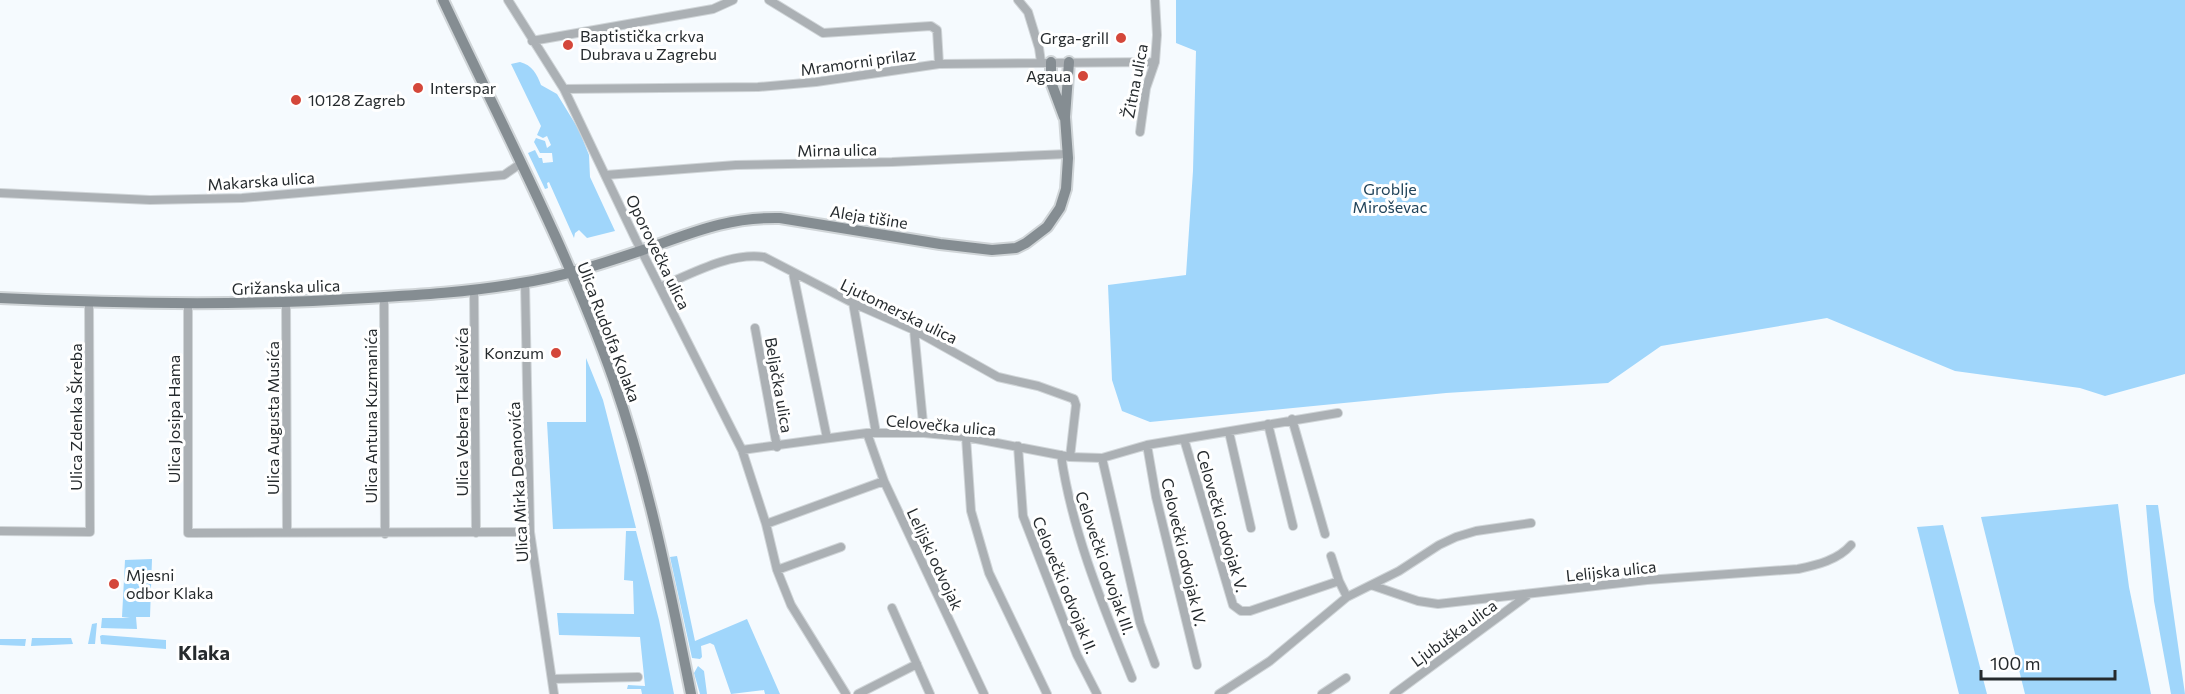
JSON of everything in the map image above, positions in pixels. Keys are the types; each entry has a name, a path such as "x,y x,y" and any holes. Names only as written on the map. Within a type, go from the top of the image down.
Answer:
{"street":[{"name":"Ulica Rudolfa Kolaka","path":"443,0 571,271 614,382 656,525 691,694"},
{"name":"Oporovečka ulica","path":"508,0 564,89 741,450 766,524 777,570 791,605 846,694"},
{"path":"532,41 713,9 733,0"},
{"path":"769,0 823,33 931,26 936,30 939,64"},
{"path":"1018,0 1028,12 1046,62"},
{"name":"Žitna ulica","path":"1140,132 1146,88 1155,62 1158,35 1155,0"},
{"name":"Aleja tišine","path":"1046,62 1051,82 1065,117"},
{"name":"Aleja tišine","path":"571,271 590,268 709,226 743,219 780,218 940,244 992,250 1016,248 1039,236 1047,227 1060,208 1066,189 1068,154 1065,117 1069,62"},
{"name":"Mramorni prilaz","path":"564,89 758,87 816,82 939,64 1155,62"},
{"name":"Mirna ulica","path":"606,175 736,165 892,162 1068,154"},
{"name":"Makarska ulica","path":"0,193 150,200 242,198 504,175 520,164"},
{"name":"Ljutomerska ulica","path":"660,287 705,268 749,255 764,257 853,303 914,330 998,377 1038,386 1074,399 1076,405 1070,457"},
{"name":"Grižanska ulica","path":"0,298 188,304 286,303 474,291 525,283 571,271"},
{"path":"793,273 827,438"},
{"name":"Ulica Mirka Deanovića","path":"525,283 530,532 554,694"},
{"name":"Ulica Vebera Tkalčevića","path":"474,291 476,533"},
{"name":"Ulica Antuna Kuzmanića","path":"384,297 385,534"},
{"name":"Ulica Zdenka Škreba","path":"0,531 90,532 89,302"},
{"name":"Ulica Augusta Musića","path":"286,303 287,532"},
{"name":"Lelijski odvojak","path":"853,303 872,433 884,481 984,694"},
{"name":"Ulica Josipa Hama","path":"188,304 188,533 287,532"},
{"name":"Beljačka ulica","path":"755,328 777,447"},
{"path":"914,330 924,434"},
{"name":"Celovečka ulica","path":"741,450 872,433 924,434 966,437 1070,457 1102,458 1147,445 1338,413"},
{"path":"1292,419 1325,534"},
{"path":"1268,424 1293,526"},
{"path":"1229,432 1251,528"},
{"path":"966,437 971,511 989,573 1047,694"},
{"name":"Celovečki odvojak V.","path":"1184,439 1233,605 1241,611 1250,612 1339,581"},
{"name":"Celovečki odvojak IV.","path":"1147,445 1156,497 1197,665"},
{"name":"Celovečki odvojak II.","path":"1018,446 1023,516 1077,655 1097,694"},
{"name":"Celovečki odvojak III.","path":"1060,455 1066,491 1094,579 1132,678"},
{"path":"1102,458 1140,623 1155,664"},
{"path":"766,524 884,481"},
{"path":"1219,694 1270,661 1347,597 1456,537 1476,531 1532,523"},
{"path":"287,532 385,534 530,532"},
{"name":"Lelijska ulica","path":"1371,585 1418,601 1438,604 1647,580 1798,569 1823,563 1838,556 1851,544"},
{"path":"777,570 841,547"},
{"path":"1331,556 1347,597"},
{"name":"Ljubuška ulica","path":"1394,694 1529,594"},
{"path":"892,608 930,694"},
{"path":"858,694 917,664"},
{"path":"552,679 638,677"},
{"path":"1322,694 1346,678"}],"green space":[{"name":"Groblje Miroševac","path":"1176,0 2185,0 2185,374 2105,396 2080,388 1955,371 1827,318 1661,346 1608,383 1446,393 1150,422 1122,411 1112,380 1108,285 1186,275 1193,171 1196,51 1176,43"},
{"path":"520,62 528,65 534,71 541,85 557,94 579,130 589,155 590,177 615,231 587,238 579,230 575,233 574,238 549,182 547,183 548,188 545,189 528,153 535,150 543,163 553,162 552,153 540,153 534,142 536,138 545,141 547,148 551,145 547,136 543,138 537,135 541,126 511,64"},
{"path":"586,358 603,400 636,528 553,529 547,422 586,422"},
{"path":"2118,504 2129,587 2151,694 2025,694 1981,517"},
{"path":"2146,505 2158,505 2185,694 2171,694 2154,601"},
{"path":"1943,525 1987,694 1959,694 1917,527"},
{"path":"626,531 636,531 659,620 674,694 642,694 641,689 627,689 628,685 645,686 640,637 559,635 557,613 634,614 633,581 624,580"},
{"path":"677,556 695,641 747,619 780,694 765,694 764,690 731,694 714,645 710,643 701,646 702,657 700,659 692,658 670,557"},
{"path":"152,559 150,617 136,617 137,629 101,628 102,618 130,618 122,617 125,560"},
{"path":"97,623 95,644 88,644 92,624"},
{"path":"100,636 166,640 166,649 101,644"},
{"path":"32,638 71,638 73,644 31,646"},
{"path":"0,639 26,639 25,646 0,645"},
{"path":"698,666 704,671 707,694 700,694 694,673"}],"place":[{"name":"Grga-grill","path":"1121,38"},
{"name":"Baptistička crkva Dubrava u Zagrebu","path":"568,45"},
{"name":"Agaua","path":"1083,76"},
{"name":"Interspar","path":"418,88"},
{"name":"10128 Zagreb","path":"296,100"},
{"name":"Konzum","path":"556,353"},
{"name":"Mjesni odbor Klaka","path":"114,584"}],"district":[{"name":"Klaka","path":"204,653"}]}
